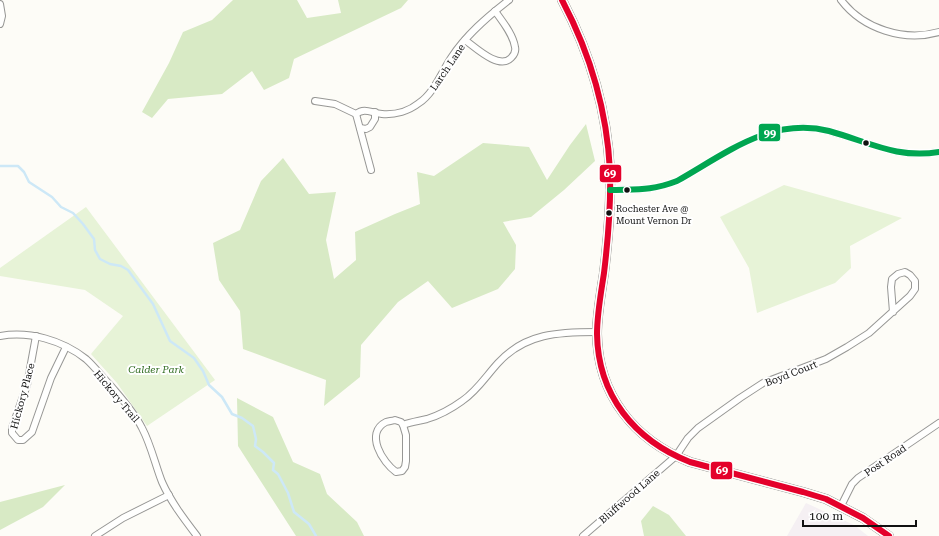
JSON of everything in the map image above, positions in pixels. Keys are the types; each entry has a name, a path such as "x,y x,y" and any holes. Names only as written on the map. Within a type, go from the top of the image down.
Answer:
{"main road":[{"path":"562,0 582,41 598,92 608,145 610,190 607,241 597,332 600,364 604,377 616,402 627,419 642,434 652,442 676,456 690,462 803,492 841,506 868,521 889,536"}],"street":[{"name":"Larch Lane","path":"356,114 364,110 382,114 403,112 421,102 430,92 450,59 465,40 495,11 509,0"},
{"path":"841,0 860,18 871,25 884,30 907,35 920,35 939,32"},
{"path":"0,4 2,16 0,24"},
{"path":"465,40 494,61 506,62 510,59 514,55 515,46 495,11"},
{"path":"315,101 334,104 356,114 371,170"},
{"path":"360,128 370,127 375,119 375,112"},
{"path":"610,190 639,190 665,186 678,181 749,139 764,133 788,128 812,128 828,131 898,153 913,154 939,152"},
{"name":"Boyd Court","path":"676,456 688,438 698,428 763,383 815,364 847,347 868,333 893,312 910,296 915,289 915,281 905,272 898,274 892,279 891,287 893,312"},
{"path":"403,425 440,414 451,409 475,390 506,355 528,341 565,332 597,332"},
{"name":"Hickory Trail","path":"0,336 14,334 46,338 66,347 86,360 120,396 137,419 147,439 158,471 169,495 177,510 197,536"},
{"name":"Hickory Place","path":"36,336 27,385 12,428 12,433 18,440 23,440 32,432 51,378 66,347"},
{"path":"395,420 401,422 403,425 406,435 406,461 405,467 402,471 396,472 392,470 379,452 376,447 375,439 380,427 386,422 395,420"},
{"name":"Post Road","path":"841,506 847,492 858,478 939,423"},
{"name":"Bluffwood Lane","path":"583,536 676,456"},
{"path":"95,536 123,518 169,495"}],"shaded area":[{"path":"806,503 854,525 868,536 787,536"}],"green space":[{"path":"233,0 297,0 307,18 341,13 338,0 408,0 401,8 294,59 289,78 264,90 252,71 222,94 168,99 152,118 142,112 169,63 183,32 212,20"},
{"path":"586,124 595,161 564,190 531,217 503,222 516,245 515,269 498,289 452,308 428,281 398,302 361,345 360,377 324,406 326,380 243,349 240,311 219,280 213,243 240,230 261,181 283,158 309,194 336,192 326,240 334,279 356,260 355,232 420,204 417,172 434,176 483,143 529,147 547,180"},
{"path":"784,185 902,218 850,246 851,268 835,283 757,313 749,268 720,217"},
{"name":"Calder Park","path":"86,207 215,380 147,426 117,383 91,354 123,316 85,290 0,276 0,268"},
{"path":"237,398 273,417 293,462 320,474 327,494 357,522 364,536 296,536 238,446"},
{"path":"65,485 43,507 0,530 0,502"},
{"path":"653,506 669,515 686,536 644,536 641,521"}],"waterway":[{"path":"0,166 18,166 24,172 29,182 52,197 61,207 73,213 83,224 94,239 95,250 100,259 128,270 153,304 170,341 194,358 203,371 209,385 222,397 232,414 242,418 253,426 256,439 255,446 274,463 273,470 278,474 288,493 294,512 309,524 316,536"}],"transit line":[{"name":"69","path":"562,0 589,61 601,104 608,148 610,171 609,222 604,273 598,311 597,334 599,356 604,377 612,396 623,413 636,428 670,453 690,462 826,499 863,518 889,536"},
{"name":"99","path":"610,190 644,189 677,181 731,149 750,140 769,133 788,129 808,128 829,131 896,151 924,154 939,152"}],"place":[{"name":"Rochester Ave @ Mount Vernon Dr","path":"609,213"}]}
